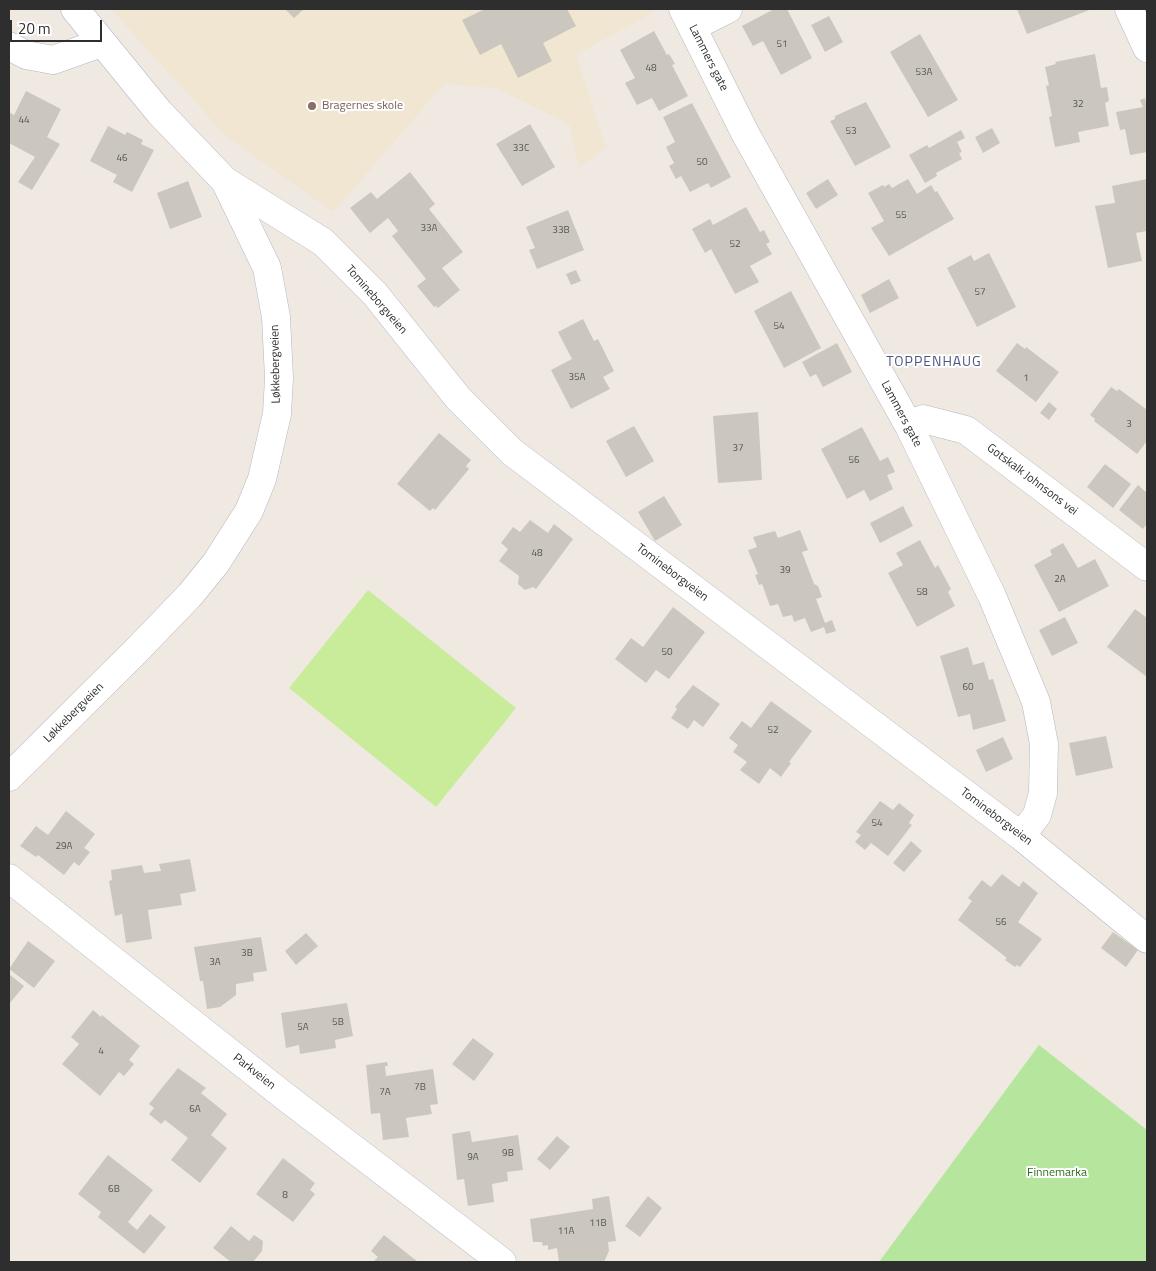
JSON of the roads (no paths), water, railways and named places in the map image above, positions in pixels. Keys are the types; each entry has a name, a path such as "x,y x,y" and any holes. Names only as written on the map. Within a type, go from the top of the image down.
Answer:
{"street":[{"name":"Løkkebergveien","path":"9,777 190,595 228,546 248,511 262,479 277,414 279,378 276,317 267,268 225,181 159,112 76,9"},
{"path":"687,18 728,9"},
{"path":"1129,9 1147,48"},
{"name":"Lammers gate","path":"687,18 746,133 909,426 992,596 1036,702 1044,744 1043,793 1038,815 1021,836"},
{"path":"9,46 26,55 53,60 102,43"},
{"name":"Tomineborgveien","path":"225,181 323,242 374,294 458,398 512,452 1021,836 1147,939"},
{"name":"Gotskalk Johnsons vei","path":"909,426 923,419 966,430 1147,567"},
{"name":"Parkveien","path":"9,878 283,1095 472,1253 502,1262"}],"place":[{"name":"Bragernes skole","path":"312,106"}],"district":[{"name":"TOPPENHAUG","path":"934,363"}],"park label":[{"name":"Finnemarka","path":"1057,1173"}]}
